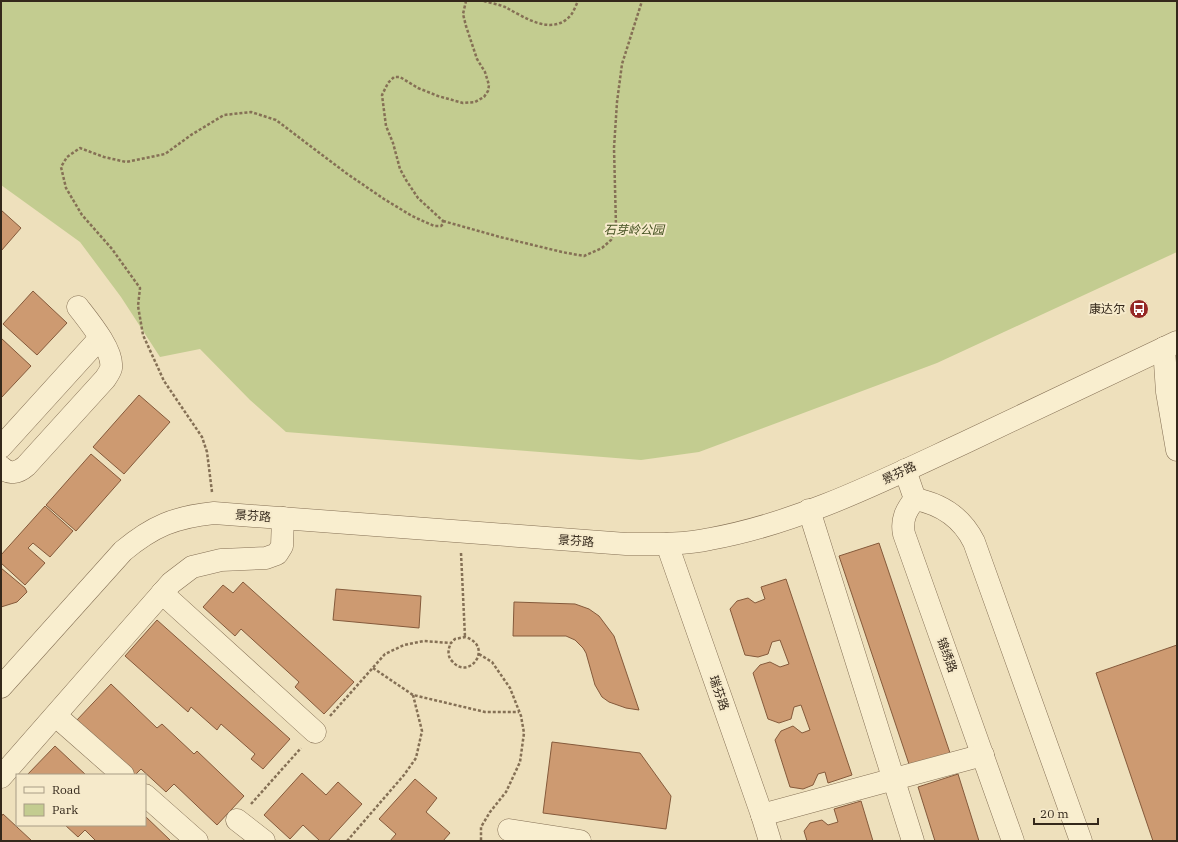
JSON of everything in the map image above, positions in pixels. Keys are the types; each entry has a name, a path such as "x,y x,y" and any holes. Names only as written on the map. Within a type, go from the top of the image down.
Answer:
{"street":[{"path":"1,467 5,470 13,472 21,471 105,379 111,368 111,359 100,338 78,307"},
{"path":"1,447 100,338"},
{"name":"景芬路","path":"2,686 122,551 152,529 174,520 192,515 214,513 598,542 667,544 709,540 749,531 872,486 1170,345"},
{"path":"1170,345 1167,392 1177,450"},
{"path":"905,470 915,499 926,501 948,511 962,523 974,542 1081,841"},
{"name":"锦绣路","path":"915,499 906,512 903,524 904,534 1013,841"},
{"path":"809,510 913,841"},
{"path":"1,777 171,583 192,567 221,560 266,558 277,554 282,546 283,518"},
{"name":"瑞芬路","path":"667,544 770,841"},
{"path":"162,593 315,732"},
{"path":"56,716 121,774"},
{"path":"762,815 983,755"},
{"path":"146,796 197,841"},
{"path":"237,820 264,841"},
{"path":"509,830 580,841"}],"path":[{"path":"466,1 463,14 477,59 485,72 489,85 488,91 484,97 475,102 463,103 438,96 418,88 400,78 394,77 388,83 382,96 386,126 400,169 418,198 443,221 500,238 584,256 602,248 611,240 616,226 614,148 617,102 622,64 642,1"},
{"path":"484,1 504,7 515,14 545,25 557,24 570,15 578,1"},
{"path":"214,513 207,452 202,437 164,381 143,335 138,306 140,288 112,249 82,215 66,188 61,167 67,157 80,148 104,157 126,162 165,154 191,135 224,115 250,112 276,120 346,173 412,216 434,226 441,226 443,221"},
{"path":"460,532 465,636"},
{"path":"465,636 474,640 477,644 479,654 475,663 466,667 457,666 450,658 449,653 451,643 455,639 465,636"},
{"path":"479,654 492,662 510,688 519,712 524,733 520,762 506,792 490,812 481,827 481,841"},
{"path":"373,668 413,695 485,712 519,712"},
{"path":"347,841 404,775 416,758 422,732 413,695"}],"green space":[{"name":"石芽岭公园","path":"1,1 1177,1 1177,252 937,363 699,452 641,460 286,432 250,400 200,349 160,357 121,297 80,242 1,185"}],"building":[{"path":"1,210 21,228 1,251"},
{"path":"33,291 67,323 37,355 3,324"},
{"path":"1,338 31,366 1,398"},
{"path":"139,395 170,422 124,474 93,447"},
{"path":"91,454 121,480 76,531 46,505"},
{"path":"45,506 73,531 50,557 33,543 28,548 45,563 25,585 1,563 1,555"},
{"path":"879,543 950,753 910,767 839,556"},
{"path":"1,568 25,588 27,592 17,602 1,607"},
{"path":"786,579 852,775 828,783 825,772 818,774 813,785 803,789 790,787 775,740 781,731 793,726 802,733 810,730 801,705 794,707 791,719 779,723 768,719 753,673 760,665 770,662 780,667 789,664 780,640 772,642 768,654 758,657 745,655 730,609 737,601 748,598 755,603 765,599 761,587"},
{"path":"243,582 354,682 324,714 295,687 299,682 241,629 235,636 203,607 223,585 233,593"},
{"path":"336,589 421,596 419,628 333,620"},
{"path":"514,602 575,604 589,609 599,616 614,636 639,710 626,708 609,702 602,697 595,685 586,653 575,640 566,636 513,636"},
{"path":"157,620 290,739 263,769 251,759 255,754 221,724 217,730 191,707 188,712 125,656"},
{"path":"1177,645 1177,841 1153,841 1096,673"},
{"path":"111,684 157,728 162,724 194,754 197,751 244,796 217,825 174,784 166,792 141,769 136,774 132,774 76,721"},
{"path":"552,742 640,753 671,796 666,829 543,813"},
{"path":"55,746 85,774 28,774"},
{"path":"302,773 326,795 338,782 362,804 328,841 320,841 303,825 290,839 264,815"},
{"path":"958,774 979,841 935,841 918,787"},
{"path":"415,779 437,798 426,812 450,833 443,841 390,841 396,834 379,819"},
{"path":"861,801 873,841 807,841 804,831 810,823 822,820 828,825 838,822 834,809"},
{"path":"3,814 32,841 1,841 1,817"},
{"path":"146,817 171,841 96,841 85,830 78,837 66,826 146,826"}],"place":[{"name":"康达尔","path":"1139,309"}]}
